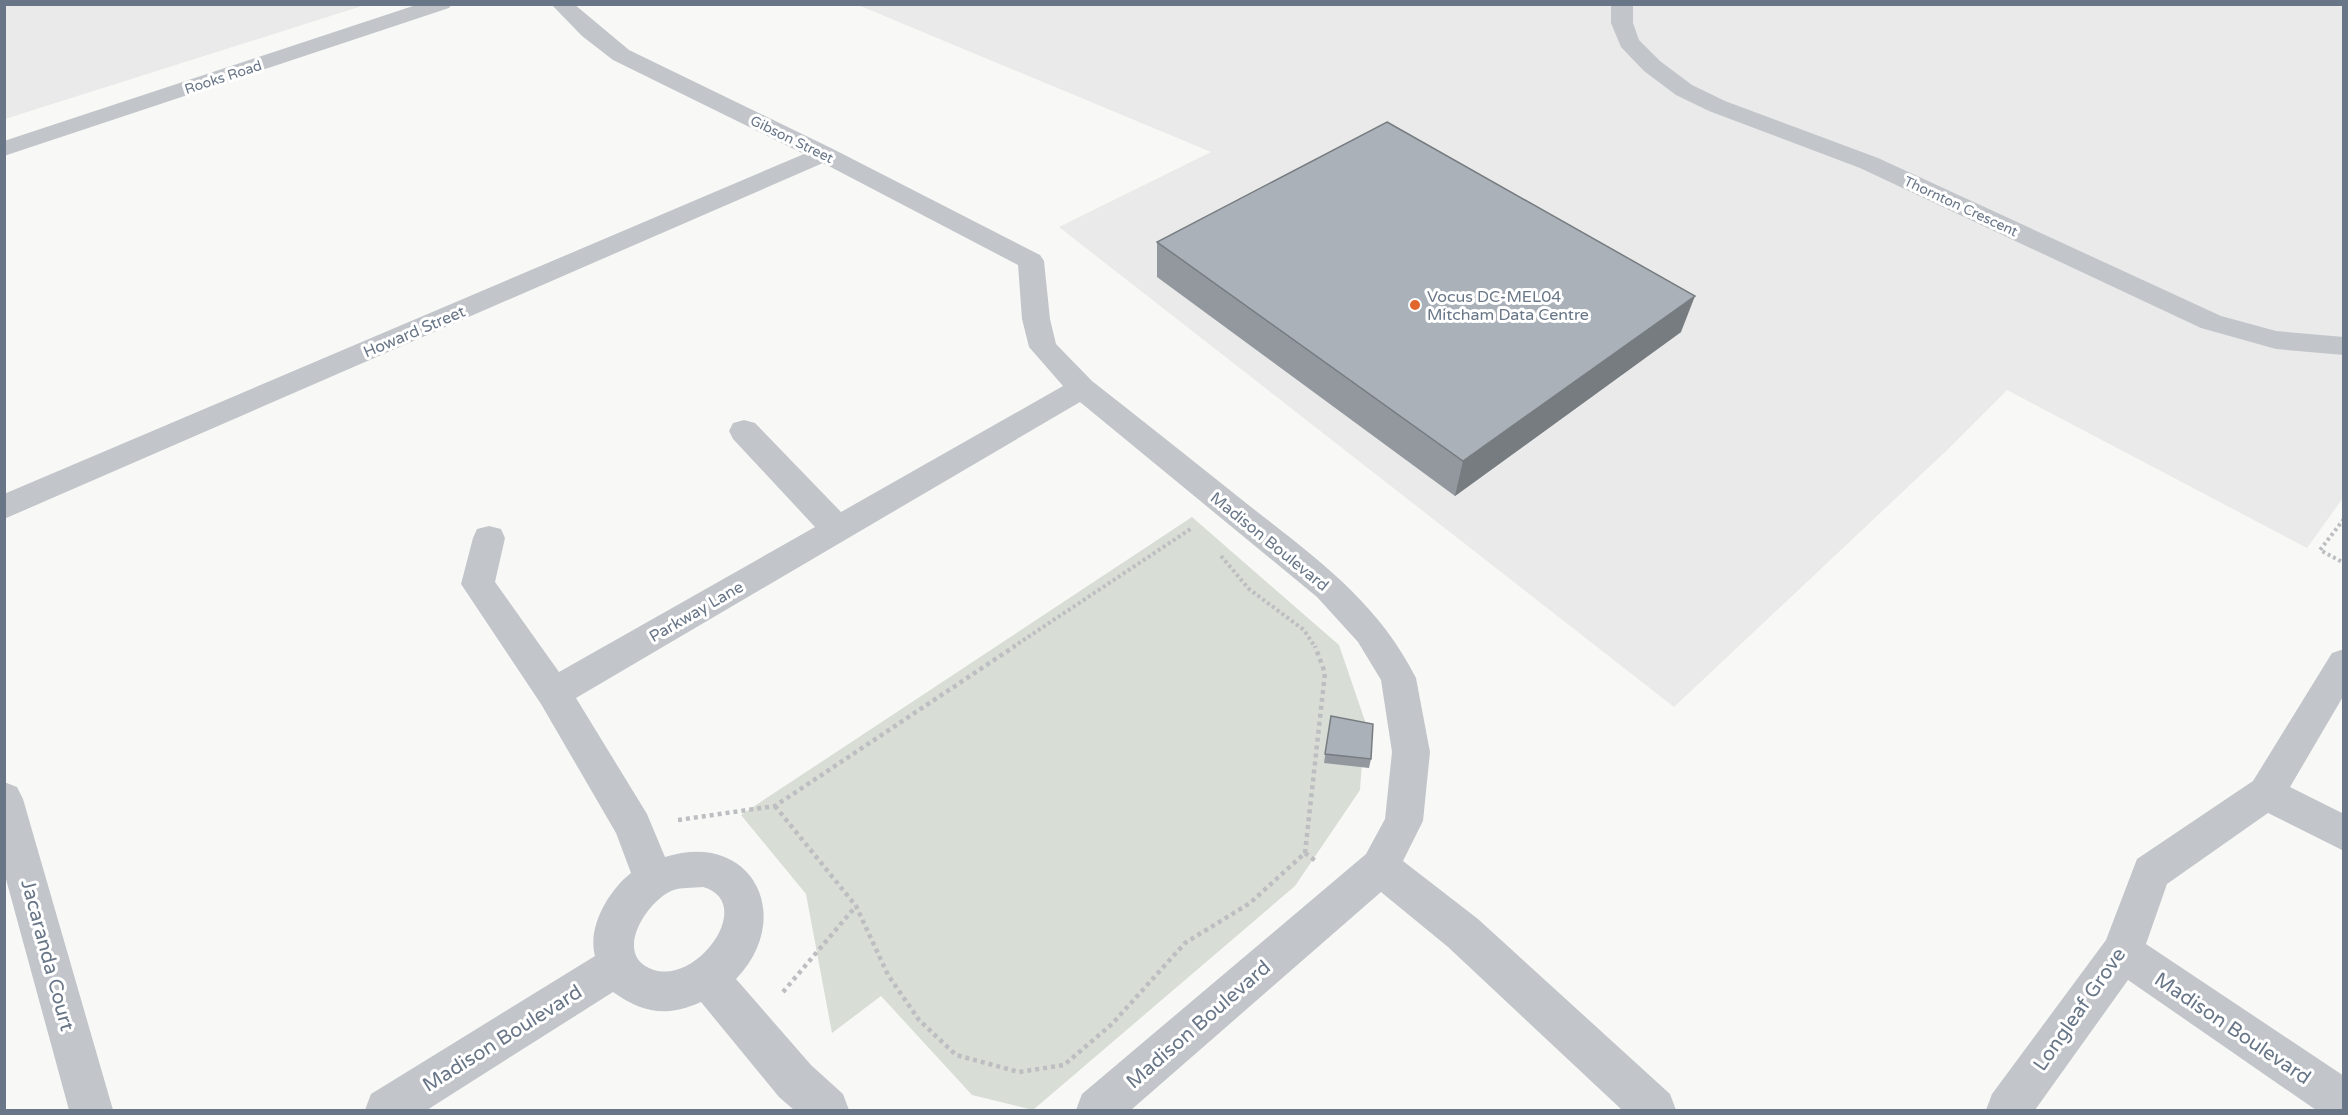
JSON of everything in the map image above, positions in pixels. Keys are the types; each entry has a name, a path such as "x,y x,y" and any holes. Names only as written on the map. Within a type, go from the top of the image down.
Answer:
{"street":[{"name":"Rooks Road","path":"4,148 442,4"},
{"name":"Gibson Street","path":"561,4 621,55 824,154 1031,261"},
{"name":"Thornton Crescent","path":"1622,4 1622,23 1629,42 1652,66 1684,90 1717,106 1869,163 2211,322 2256,337 2308,346 2343,346"},
{"name":"Howard Street","path":"4,507 824,154"},
{"name":"Madison Boulevard","path":"1031,261 1036,319 1043,347 1082,388 1329,588 1370,632 1398,678 1411,752 1404,821 1380,867 1098,1110"},
{"name":"Parkway Lane","path":"554,693 1082,388"},
{"path":"744,430 838,530"},
{"path":"489,538 478,584 554,693 633,826 654,880"},
{"name":"Longleaf Grove","path":"2008,1110 2123,952 2151,872 2266,794 2343,663"},
{"path":"2266,794 2343,834"},
{"name":"Jacaranda Court","path":"4,799 91,1110"},
{"path":"1380,867 1463,933 1654,1110"},
{"path":"703,869 724,876 739,891 745,911 743,936 729,960 708,978 681,990 654,991 631,982 617,966 613,943 619,919 633,897 654,880 678,870 703,869"},
{"name":"Madison Boulevard","path":"2123,952 2343,1103"},
{"name":"Madison Boulevard","path":"387,1110 617,966"},
{"path":"708,978 795,1081 827,1110"}],"path":[{"path":"2343,519 2320,550 2343,563"},
{"path":"633,826 775,806 1195,526 1202,534"},
{"path":"775,806 856,906 888,975 919,1020 956,1055 1019,1072 1064,1065 1112,1024 1185,943 1250,903 1305,853 1325,674 1319,652 1302,625 1247,588 1215,549"},
{"path":"752,1028 856,906"}],"shaded area":[{"path":"5,4 365,4 365,5 5,119"},
{"path":"858,5 2343,5 2343,498 2307,548 2007,390 1945,452 1674,707 1059,227 1211,152"},
{"path":"1192,517 1339,645 1365,721 1360,790 1295,886 1033,1110 972,1095 881,996 832,1033 806,894 741,815"}],"building":[{"name":"Vocus DC-MEL04 Mitcham Data Centre","path":"1387,122 1695,296 1463,461 1157,242"},
{"path":"1331,716 1373,724 1371,759 1325,754"}],"place":[{"name":"Vocus DC-MEL04 Mitcham Data Centre","path":"1415,305"}]}
